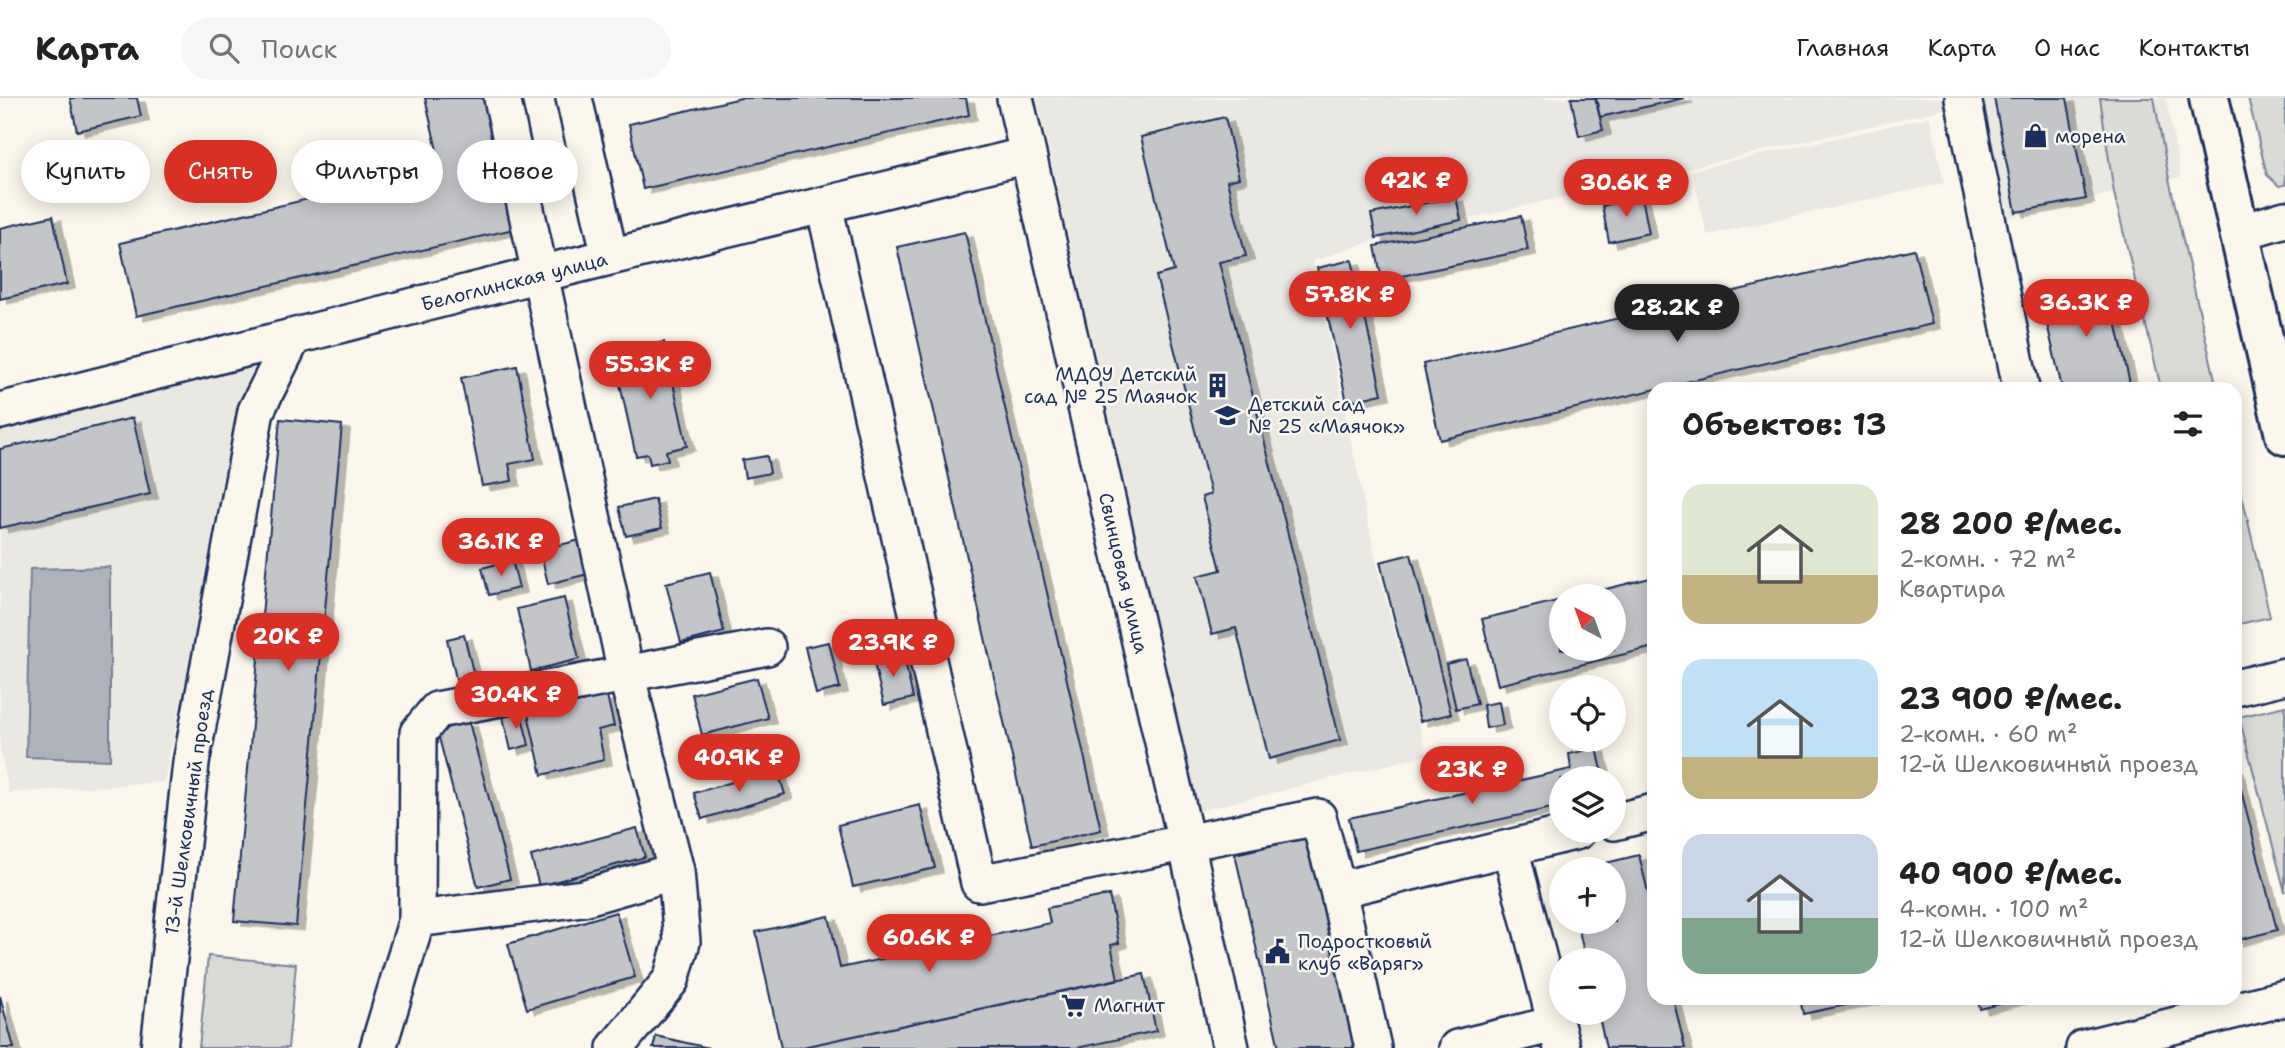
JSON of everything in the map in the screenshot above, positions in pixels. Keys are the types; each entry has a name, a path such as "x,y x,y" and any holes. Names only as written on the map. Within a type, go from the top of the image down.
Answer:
{"main road":[{"path":"2209,98 2285,435"}],"street":[{"path":"502,98 626,673 676,870 682,942 671,980 615,1048"},
{"path":"574,98 610,257"},
{"name":"Свинцовая улица","path":"1015,98 1231,1048"},
{"path":"1963,98 2020,382"},
{"name":"Белоглинская улица","path":"0,411 540,274 1028,155"},
{"path":"824,205 979,883 1318,817 1338,890 1373,1048"},
{"path":"2238,233 2285,219"},
{"name":"13-й Шелковичный проезд","path":"159,1048 191,763 253,425 256,411 293,337"},
{"path":"378,1048 417,919 418,733 437,710 768,647"},
{"path":"2242,686 2285,676"},
{"path":"1626,819 1647,814"},
{"path":"1338,890 1549,838"},
{"path":"1457,1048 1558,1036 1510,848"},
{"path":"417,919 583,898 676,870"},
{"path":"2084,1048 2285,998"}],"shaded area":[{"name":"Детский сад № 25 «Маячок»","path":"1037,98 2166,98 2181,177 2006,218 1983,100 1369,242 1313,261 1378,570 1427,755 1199,811"},
{"path":"2100,98 2154,98 2169,179 2216,382 2160,382 2114,193"},
{"path":"2248,98 2285,98 2285,185 2279,186 2267,175"},
{"path":"1930,117 1944,183 1707,235 1692,170"},
{"path":"266,359 242,407 164,782 9,793 0,748 0,430"},
{"path":"2242,495 2270,617 2242,623"},
{"path":"110,567 110,760 26,757 30,569"},
{"path":"2285,706 2285,892 2242,728 2242,716"},
{"path":"208,956 296,964 288,1048 199,1048"}],"building":[{"path":"70,98 137,98 141,116 77,131"},
{"path":"425,98 492,98 502,140 457,140 457,203 516,203 522,227 136,316 120,243 291,203 443,203 443,140 435,140"},
{"path":"741,98 966,98 969,115 643,189 629,124"},
{"path":"1571,98 1595,98 1603,130 1579,136"},
{"path":"1596,98 1685,98 1600,117"},
{"path":"1994,98 2067,98 2086,199 2016,212"},
{"name":"МДОУ Детский сад № 25 Маячок","path":"1225,117 1239,178 1227,181 1246,256 1219,262 1340,740 1269,759 1236,628 1212,634 1197,576 1221,570 1202,497 1211,494 1156,276 1174,271 1141,137"},
{"path":"1456,197 1461,220 1376,238 1371,214"},
{"path":"1642,197 1649,233 1609,242 1602,206"},
{"path":"53,216 67,284 0,299 0,228"},
{"path":"1521,216 1528,250 1382,280 1375,246"},
{"path":"965,232 1101,830 1032,846 897,247"},
{"path":"1914,249 1932,324 1686,382 1647,382 1647,391 1440,440 1423,364"},
{"path":"1352,260 1382,394 1347,402 1317,268"},
{"path":"2107,282 2130,382 2061,382 2041,298"},
{"path":"664,342 687,446 666,451 668,460 650,464 648,454 636,456 613,353"},
{"path":"517,366 535,459 509,464 512,481 482,486 461,378"},
{"path":"133,418 150,494 0,528 0,449"},
{"path":"280,419 342,425 296,926 234,921"},
{"path":"767,456 770,473 745,478 742,460"},
{"path":"655,499 662,528 626,536 619,507"},
{"path":"580,540 588,574 548,584 540,550"},
{"path":"1411,554 1451,714 1420,721 1380,562"},
{"path":"512,560 519,588 489,595 482,568"},
{"path":"710,572 724,632 681,643 666,583"},
{"path":"1647,579 1647,649 1626,654 1626,584"},
{"path":"564,598 579,659 531,671 517,609"},
{"path":"1549,603 1549,662 1592,662 1498,685 1482,619"},
{"path":"464,635 477,688 459,692 447,639"},
{"path":"829,642 840,688 816,694 805,647"},
{"path":"903,653 913,698 884,705 873,659"},
{"path":"1466,659 1477,704 1456,709 1446,664"},
{"path":"757,678 768,718 702,735 692,694"},
{"path":"607,696 614,726 598,730 604,760 542,775 528,714"},
{"path":"1499,702 1503,725 1486,728 1483,705"},
{"path":"521,713 529,745 511,750 503,717"},
{"path":"469,722 510,879 478,887 437,730"},
{"path":"1598,752 1601,766 1571,766 1569,754"},
{"path":"777,769 785,794 702,819 694,793"},
{"path":"1549,774 1549,809 1356,851 1349,818"},
{"path":"2242,794 2277,930 2242,939"},
{"path":"920,805 935,868 853,887 838,825"},
{"path":"637,828 645,857 539,886 531,856"},
{"path":"1310,837 1357,1048 1279,1048 1235,854"},
{"path":"1639,855 1647,888 1647,1005 1675,1005 1685,1048 1606,1048 1601,1025 1626,1025 1626,948 1583,948 1580,934 1626,934 1626,858"},
{"path":"1109,895 1119,943 1111,945 1118,979 798,1048 781,1048 756,932 829,916 840,968 1050,923 1047,908"},
{"path":"616,912 635,977 527,1009 508,944"},
{"name":"Магнит","path":"1144,974 1156,1031 1077,1048 798,1048"},
{"path":"0,996 14,1048 0,1048"},
{"path":"1801,1005 1846,1005 1803,1014"},
{"path":"1979,1005 1996,1005 1980,1009"},
{"path":"656,1036 709,1048 653,1048"}],"place":[{"name":"морена","path":"2035,136"},
{"name":"МДОУ Детский сад № 25 Маячок","path":"1217,385"},
{"name":"Детский сад № 25 «Маячок»","path":"1228,415"},
{"name":"Подростковый клуб «Варяг»","path":"1278,952"},
{"name":"Магнит","path":"1074,1005"}]}
